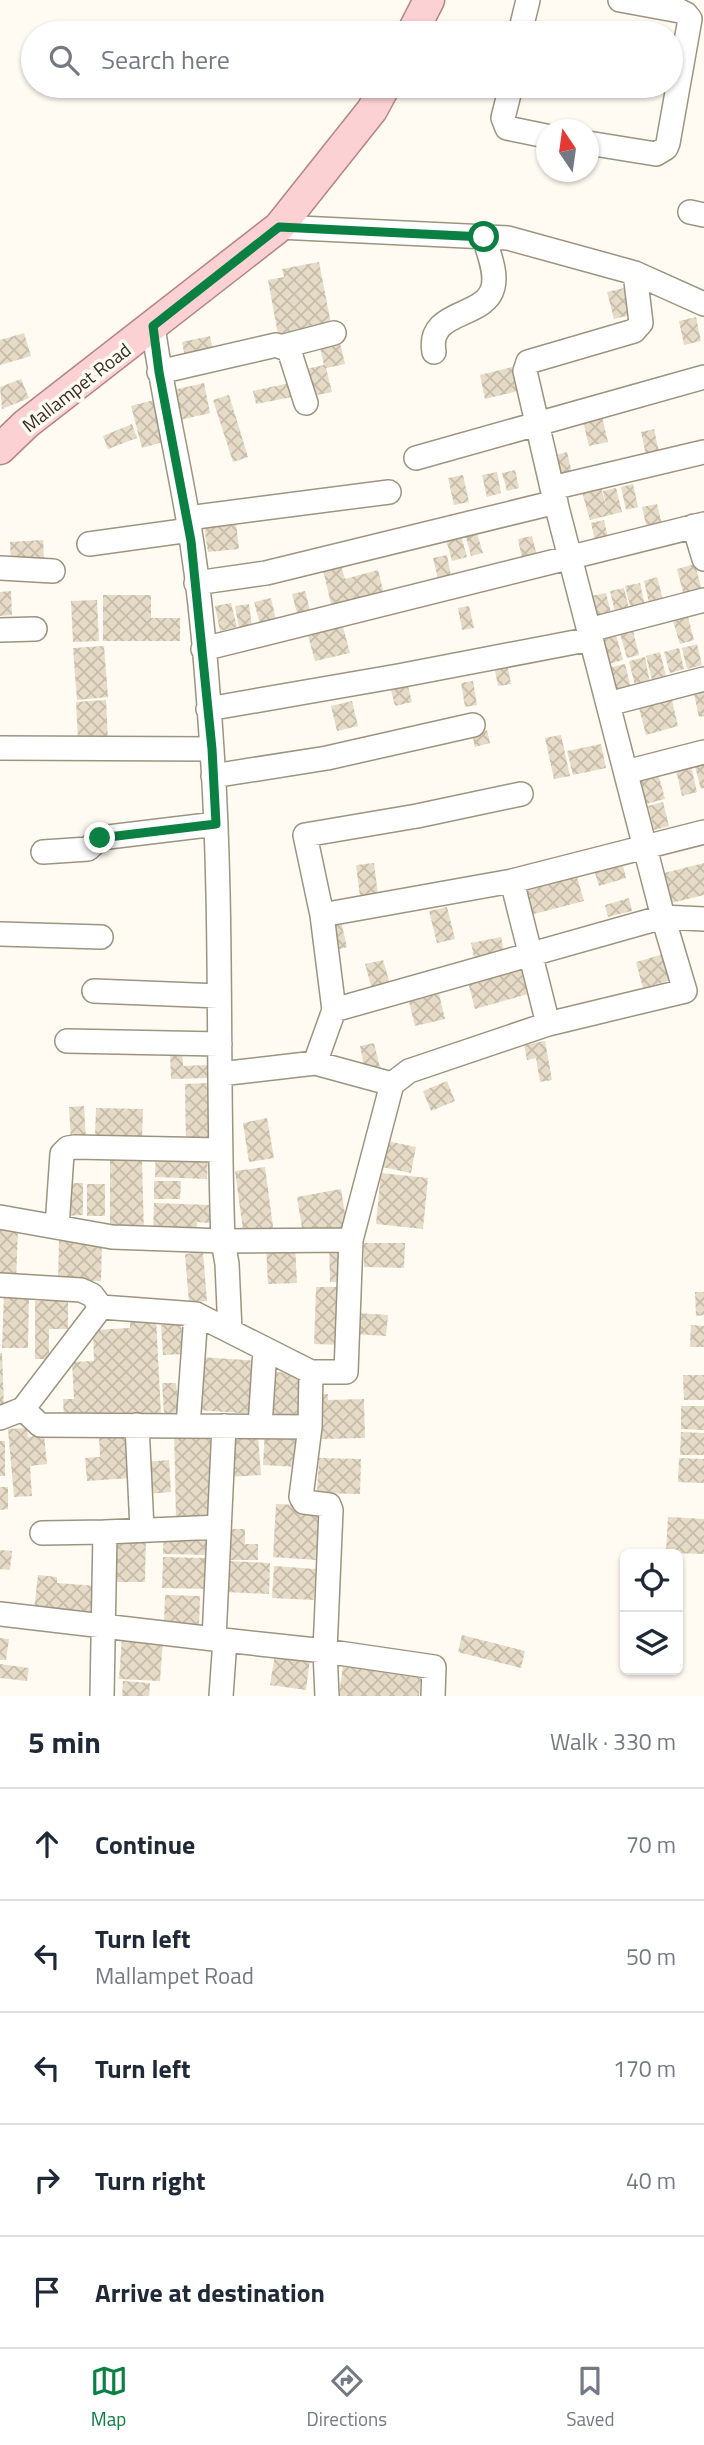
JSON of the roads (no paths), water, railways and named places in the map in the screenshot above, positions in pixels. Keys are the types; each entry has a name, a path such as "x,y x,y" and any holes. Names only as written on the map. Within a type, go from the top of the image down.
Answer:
{"main road":[{"path":"418,21 429,0"},
{"name":"Mallampet Road","path":"0,449 26,424 279,227 372,110 378,98"}],"street":[{"path":"523,21 528,0"},
{"path":"620,0 686,14 690,19 690,32 683,67"},
{"path":"508,98 504,124 512,130 536,134"},
{"path":"599,145 656,154 666,148 668,143 677,98"},
{"path":"279,227 508,238 635,273 704,304"},
{"path":"434,352 435,333 443,324 480,304 490,295 494,286 484,237"},
{"path":"0,1285 81,1290 92,1295 101,1307 196,1314 311,1372 346,1373 351,1240 392,1084 409,1072 548,1024 685,991 663,917 554,495 526,366 528,362 634,331 641,323 635,273"},
{"path":"153,326 159,372 189,524 212,749 220,1044 219,1150 230,1331"},
{"path":"159,372 334,333"},
{"path":"284,346 289,350 306,403"},
{"path":"416,458 704,377"},
{"path":"196,583 266,573 704,452"},
{"path":"89,544 189,524 389,492"},
{"path":"203,649 699,525 704,559"},
{"path":"0,568 53,571"},
{"path":"208,709 398,676 590,635 704,600"},
{"path":"0,631 35,629"},
{"path":"608,704 704,679"},
{"path":"213,776 314,760 473,725"},
{"path":"0,748 212,749"},
{"path":"626,772 704,752"},
{"path":"315,1063 334,1010 322,915 305,835 417,816 521,794"},
{"path":"43,852 88,849 100,838 216,824"},
{"path":"322,915 512,881 704,832"},
{"path":"512,881 548,1024"},
{"path":"334,1010 663,917 704,919"},
{"path":"0,934 101,937"},
{"path":"94,991 219,996"},
{"path":"67,1041 220,1044"},
{"path":"220,1074 315,1063 392,1084"},
{"path":"57,1227 62,1154 68,1148 219,1150"},
{"path":"0,1217 113,1237 223,1241 351,1240"},
{"path":"0,1418 23,1409 101,1307"},
{"path":"188,1426 196,1314"},
{"path":"260,1426 265,1349"},
{"path":"311,1372 310,1427 301,1497 304,1502 329,1505 331,1510 325,1651 327,1696"},
{"path":"23,1409 40,1425 310,1427"},
{"path":"137,1425 142,1529"},
{"path":"222,1696 219,1527 224,1426"},
{"path":"42,1533 219,1527"},
{"path":"102,1696 105,1532"},
{"path":"0,1614 325,1651 434,1667 433,1696"}]}
